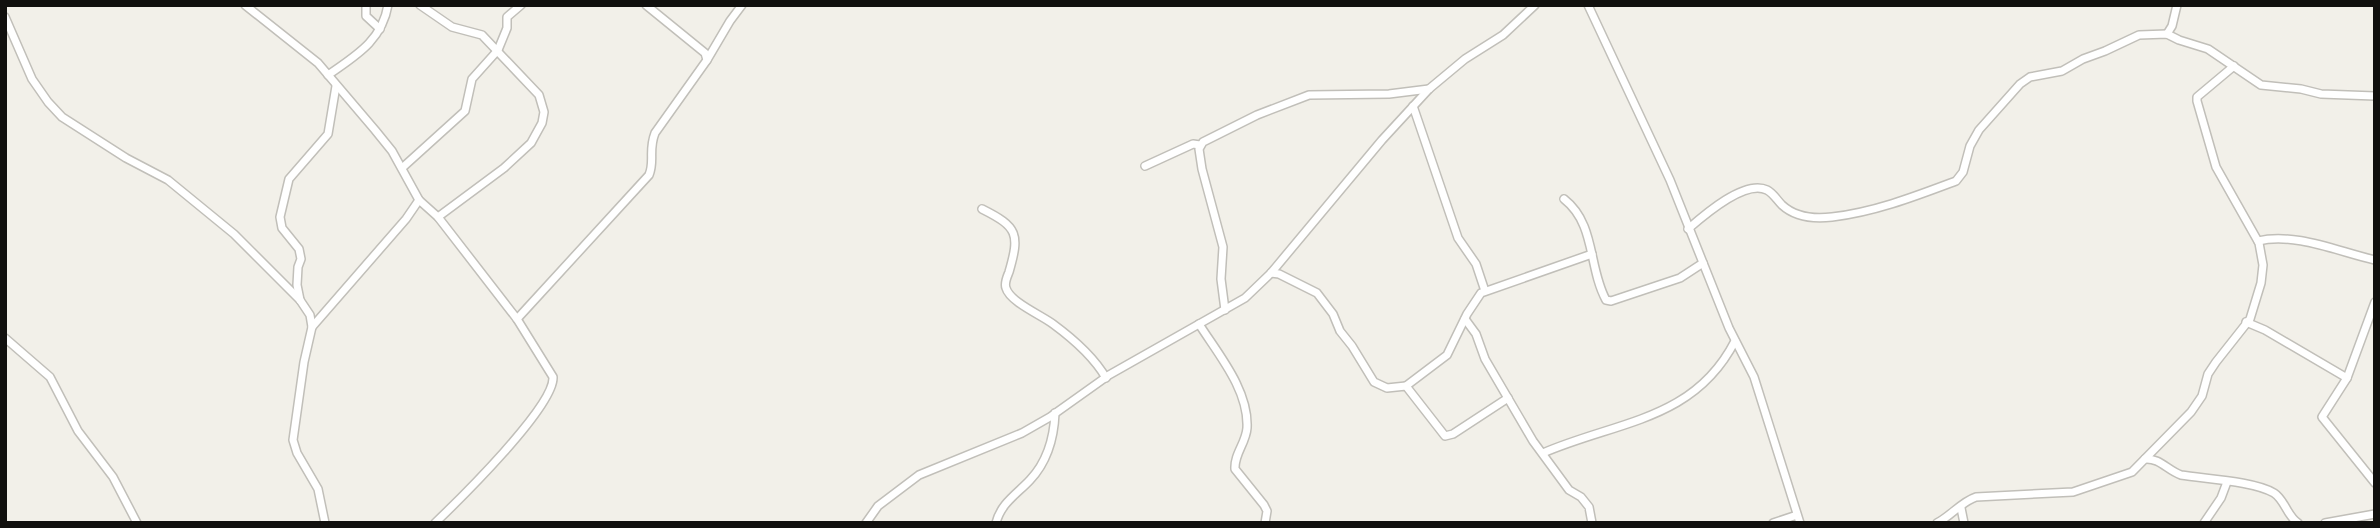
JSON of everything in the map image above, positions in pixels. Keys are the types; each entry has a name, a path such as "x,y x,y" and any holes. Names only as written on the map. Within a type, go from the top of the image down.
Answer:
{"street":[{"path":"245,5 318,63 392,151 419,200 438,217 517,319 553,377 552,389 511,444 435,523"},
{"path":"366,5 366,16 380,29"},
{"path":"328,75 365,49 386,18 388,5"},
{"path":"420,5 452,27 482,35 539,95 544,112 531,143 438,217"},
{"path":"402,168 465,111 472,79 498,50 508,27 508,17 521,5"},
{"path":"646,5 705,53 707,60"},
{"path":"517,319 649,176 650,144 655,134 742,5"},
{"path":"866,523 891,495 919,475 1022,433 1106,378 1245,298 1271,273 1373,150 1429,89 1465,59 1503,35 1535,5"},
{"path":"1588,5 1670,180 1688,229 1763,402 1798,519 1773,523"},
{"path":"2167,34 2172,26 2177,5"},
{"path":"5,17 32,79 62,117 126,158 168,180 225,226 300,300 310,315 312,327 293,440 297,453 318,489 325,523"},
{"path":"1688,229 1721,203 1755,188 1767,190 1796,215 1833,217 1888,205 1956,181 1963,172 1970,146 1979,130 2020,84 2030,77 2062,71 2091,55 2139,36 2167,34 2208,49 2261,85 2321,94 2375,96"},
{"path":"1937,523 1948,518 1966,501 1976,497 2058,495 2129,474 2191,412 2202,396 2212,368 2250,319 2261,283 2263,265 2258,241 2216,167 2197,102 2197,97 2234,66"},
{"path":"300,300 297,285 301,259 299,249 282,228 280,217 289,179 328,134 336,86"},
{"path":"1145,166 1192,144 1200,145 1231,126 1309,95 1389,94 1429,89"},
{"path":"1413,106 1458,238 1476,264 1485,291"},
{"path":"1200,145 1202,169 1223,247 1221,279 1225,310"},
{"path":"1564,199 1581,216 1604,299 1609,301 1680,278 1703,263"},
{"path":"312,327 407,219 419,200"},
{"path":"982,209 998,217 1013,229 1015,234 1005,283 1008,292 1063,332 1106,378"},
{"path":"2258,241 2270,238 2287,239 2375,260"},
{"path":"1271,273 1279,274 1317,293 1333,314 1340,331 1374,382 1387,388 1406,386 1447,355 1475,300 1485,291 1592,254"},
{"path":"2375,302 2347,378 2322,417 2375,482"},
{"path":"1465,319 1476,334 1482,353 1507,398 1543,453 1569,490 1581,497 1589,507 1589,522"},
{"path":"2246,322 2265,330 2347,378"},
{"path":"1199,324 1239,390 1244,404 1247,427 1245,440 1234,463 1235,470 1264,505 1267,511 1265,523"},
{"path":"5,338 50,377 78,431 113,477 137,523"},
{"path":"1543,453 1637,420 1691,395 1726,359 1735,341"},
{"path":"1406,386 1447,437 1507,398"},
{"path":"996,523 1004,505 1031,479 1049,451 1054,433 1055,413"},
{"path":"2145,459 2155,459 2172,472 2181,475 2249,485 2276,494 2298,523"},
{"path":"2204,523 2221,498 2227,482"},
{"path":"1961,508 1964,523"},
{"path":"2325,523 2375,514"}]}
